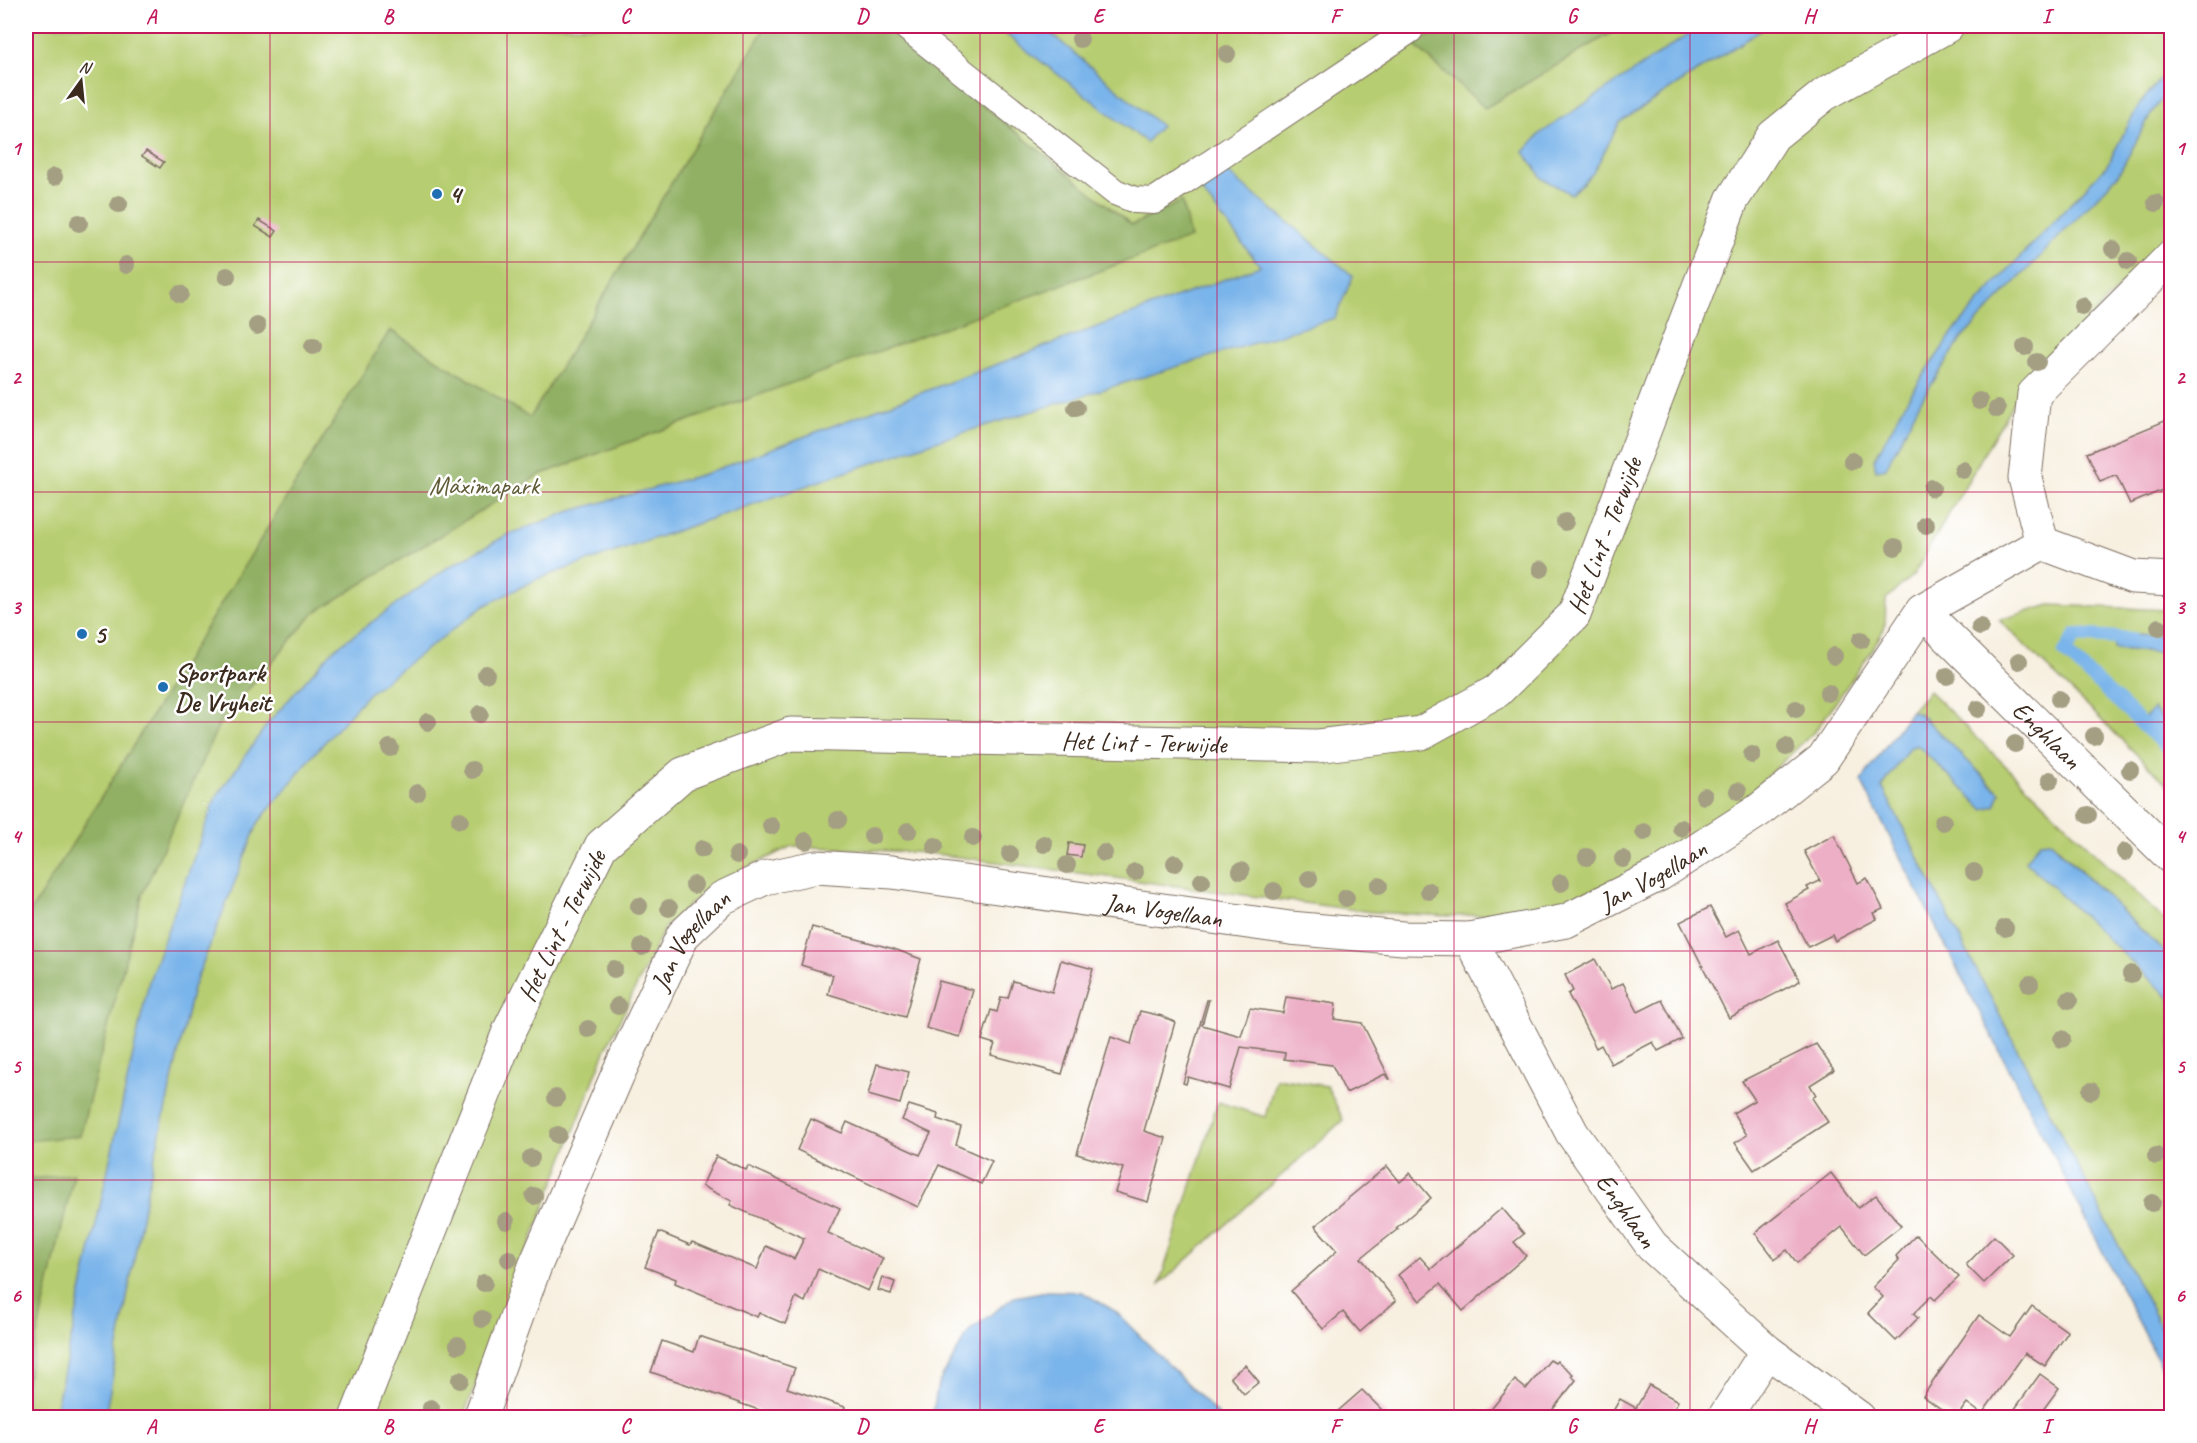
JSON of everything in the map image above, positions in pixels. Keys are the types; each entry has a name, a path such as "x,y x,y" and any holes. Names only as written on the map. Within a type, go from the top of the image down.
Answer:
{"street":[{"name":"Het Lint - Terwijde","path":"356,1418 510,1029 602,846 683,774 791,734 1316,746 1421,733 1497,691 1574,615 1732,200 1773,136 1825,94 1947,26"},
{"path":"2172,256 2034,394 2025,478 2042,543 2133,577 2172,579"},
{"name":"Jan Vogellaan","path":"480,1418 535,1266 618,1074 683,935 722,898 765,878 816,867 892,872 1290,928 1403,938 1470,939 1566,921 1659,873 1758,811 1823,759 1922,611 2042,543"},
{"name":"Enghlaan","path":"1922,611 2172,858"},
{"name":"Enghlaan","path":"1470,939 1572,1133 1652,1246 1767,1351 1859,1418"},
{"path":"1724,1418 1767,1351"}],"lane":[{"path":"905,26 1115,192 1135,200 1154,201 1410,27"}],"green space":[{"name":"Máximapark","path":"26,26 2171,26 2171,233 2019,393 1914,574 1886,599 1885,627 1873,649 1816,730 1737,805 1632,874 1567,900 1481,915 1447,916 1371,912 928,853 792,846 711,885 665,927 605,1051 463,1417 26,1417"},
{"path":"766,26 884,26 1132,225 1182,201 1190,238 539,475 314,613 220,722 142,895 80,1136 26,1141 26,919 390,330 530,418"},
{"path":"1443,26 1623,26 1485,108 1414,45"},
{"path":"2050,605 2171,610 2171,788 1999,620"},
{"path":"1929,691 2171,927 2171,959 2051,841 2026,861 2171,999 2171,1347 1882,787 1909,748 1917,745 1983,808 2000,793 1920,714 1911,711"},
{"path":"1276,1078 1327,1086 1343,1120 1159,1285 1218,1102 1265,1117"},
{"path":"74,1174 26,1383 26,1180"}],"water":[{"path":"995,26 1042,26 1161,126 1146,142"},
{"path":"1701,26 1767,26 1620,122 1593,173 1571,194 1543,179 1524,152 1541,133"},
{"path":"2171,70 2171,87 2152,112 2118,175 1962,338 1920,402 1886,468 1876,470 1874,460 1909,397 1953,332 1992,287 2107,165 2139,105 2162,77"},
{"path":"1224,170 1353,276 1335,318 936,441 537,579 484,606 369,693 314,754 258,823 193,988 146,1195 105,1417 54,1417 149,981 215,799 268,723 333,650 447,568 507,535 571,511 704,474 1260,266 1199,188"},
{"path":"2115,633 2171,636 2171,653 2114,649"},
{"path":"2153,709 2171,727 2171,759 2136,726"},
{"path":"1911,711 1920,714 2000,793 1995,806 1983,809 1917,745 1909,748 1882,787 2171,1347 2171,1385 1861,781"},
{"path":"2050,841 2171,959 2171,999 2025,861 2040,842"},
{"path":"1047,1291 1082,1292 1115,1311 1220,1417 932,1417 938,1384 969,1331 1014,1297"}],"building":[{"path":"146,151 164,162 160,168 142,156"},
{"path":"259,220 277,231 273,237 255,226"},
{"path":"2172,418 2172,486 2130,504 2117,477 2100,482 2087,453"},
{"path":"1834,835 1858,883 1867,878 1883,909 1874,913 1877,919 1835,941 1832,935 1808,947 1785,903 1809,890 1807,887 1820,881 1804,851"},
{"path":"1069,843 1083,845 1081,857 1067,855"},
{"path":"1710,907 1726,937 1739,930 1751,954 1778,940 1800,981 1729,1018 1680,922"},
{"path":"812,927 894,949 921,959 905,1017 828,994 833,975 801,965"},
{"path":"1595,959 1611,989 1623,983 1638,1012 1662,1000 1682,1039 1658,1051 1653,1042 1611,1064 1601,1045 1596,1048 1568,994 1573,991 1565,975"},
{"path":"1061,960 1093,969 1062,1074 991,1055 995,1044 982,1040 991,1010 997,1012 1001,997 1008,998 1013,981 1052,992"},
{"path":"939,981 973,990 960,1037 926,1028"},
{"path":"1286,997 1336,1004 1334,1019 1362,1023 1390,1079 1385,1074 1346,1093 1332,1065 1284,1059 1285,1053 1241,1047 1229,1089 1188,1077 1186,1084 1183,1083 1207,1000 1209,1000 1202,1025 1241,1036 1250,1008 1283,1013"},
{"path":"1140,1011 1162,1016 1175,1022 1144,1131 1166,1138 1148,1202 1115,1192 1123,1168 1077,1154 1111,1037 1131,1044"},
{"path":"1816,1044 1834,1070 1810,1085 1816,1095 1812,1098 1828,1122 1754,1170 1735,1143 1747,1135 1733,1113 1755,1100 1742,1081"},
{"path":"877,1064 909,1072 900,1104 868,1095"},
{"path":"909,1105 938,1114 937,1119 961,1127 956,1145 992,1161 981,1184 939,1165 918,1207 797,1150 811,1119 842,1133 847,1122 920,1155 931,1133 902,1120"},
{"path":"716,1156 746,1170 748,1166 840,1208 828,1233 883,1258 868,1291 818,1269 805,1302 796,1297 785,1324 759,1313 757,1317 675,1283 676,1279 645,1267 659,1232 690,1245 692,1242 757,1269 766,1246 794,1259 804,1238 730,1205 732,1201 702,1186"},
{"path":"1387,1166 1400,1182 1410,1173 1431,1198 1396,1228 1398,1229 1361,1258 1396,1301 1360,1332 1343,1312 1323,1329 1291,1291 1337,1251 1315,1226"},
{"path":"1831,1173 1858,1208 1876,1195 1901,1226 1864,1255 1842,1227 1797,1263 1787,1250 1775,1259 1755,1233"},
{"path":"1502,1208 1524,1234 1514,1242 1526,1256 1463,1311 1440,1284 1420,1301 1398,1275 1420,1257 1431,1269"},
{"path":"1916,1235 1959,1277 1935,1300 1931,1296 1913,1314 1918,1318 1896,1341 1868,1313 1883,1297 1873,1287 1899,1260 1896,1256"},
{"path":"1994,1236 2013,1255 1984,1283 1966,1265"},
{"path":"882,1277 895,1282 891,1294 878,1290"},
{"path":"2032,1306 2068,1332 2045,1366 2025,1353 1982,1414 1967,1403 1954,1418 1923,1396 1979,1315 2010,1337"},
{"path":"699,1336 795,1368 787,1388 845,1407 841,1418 756,1418 759,1410 651,1372 662,1341 694,1352"},
{"path":"1550,1360 1555,1363 1557,1361 1573,1374 1571,1376 1576,1380 1546,1418 1484,1418 1515,1380 1526,1389"},
{"path":"1245,1365 1259,1382 1244,1394 1230,1377"},
{"path":"2040,1374 2059,1388 2037,1418 2026,1418 2014,1410"},
{"path":"1649,1385 1678,1401 1669,1418 1609,1418 1620,1399 1636,1408"},
{"path":"1362,1390 1390,1418 1330,1418"},
{"path":"1474,1410 1484,1418 1467,1418"}],"waterway":[{"path":"2132,639 2076,635 2065,652 2172,752"}],"place":[{"name":"4","path":"437,194"},
{"name":"5","path":"82,634"},
{"name":"Sportpark De Vryheit","path":"163,687"}]}
